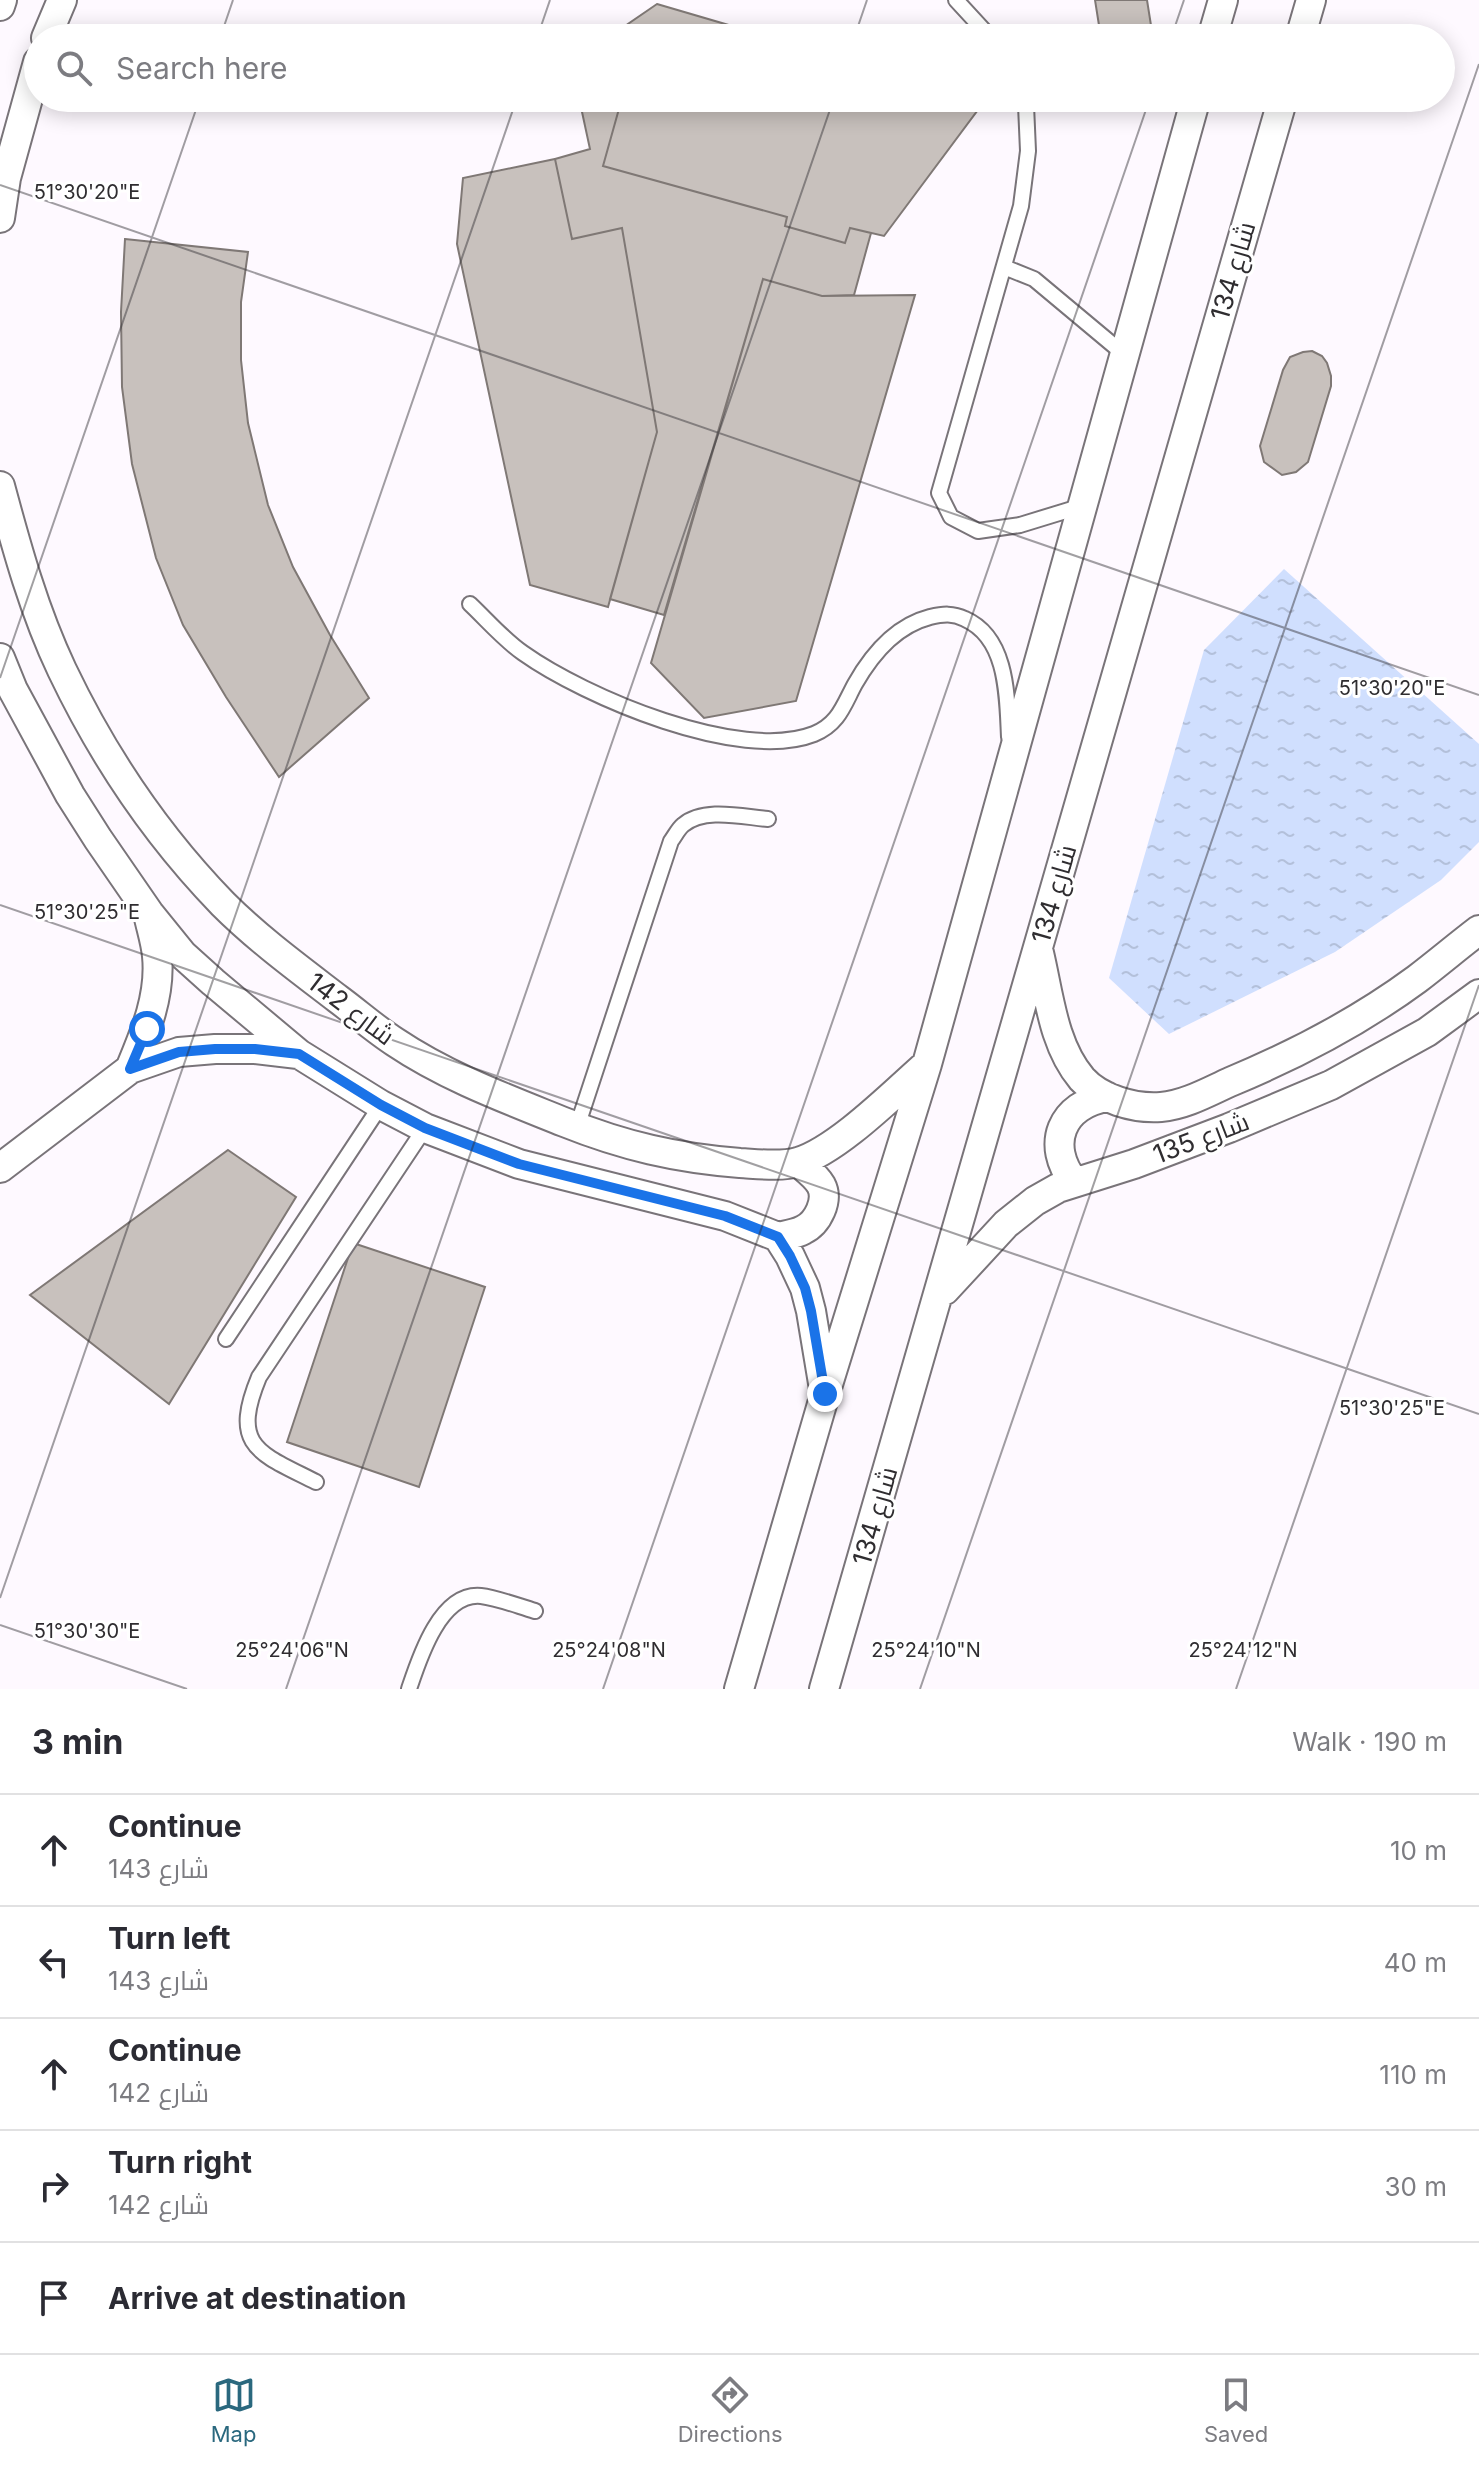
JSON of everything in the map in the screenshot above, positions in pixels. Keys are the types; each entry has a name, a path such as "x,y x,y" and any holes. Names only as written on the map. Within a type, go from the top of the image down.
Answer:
{"street":[{"path":"0,6 2,0"},
{"path":"52,24 62,0"},
{"path":"1216,24 1223,0"},
{"path":"1304,24 1311,0"},
{"path":"0,218 6,178 24,112"},
{"path":"739,1689 825,1394 927,1064 1192,112"},
{"name":"شارع 134","path":"824,1689 1279,112"},
{"name":"شارع 142","path":"0,486 28,587 69,682 117,772 169,842 223,903 300,970 395,1042 447,1072 615,1142 661,1153 763,1164 798,1162 847,1133 927,1064"},
{"path":"0,658 13,690 70,795 149,913 183,955 299,1054 381,1105 425,1128 519,1164 725,1216 778,1237 805,1288 825,1394"},
{"path":"130,1069 147,1029 155,997 157,958 149,913"},
{"name":"شارع 135","path":"1039,949 1058,1034 1068,1059 1084,1081 1108,1097 1131,1105 1161,1107 1190,1100 1274,1063 1341,1027 1415,980 1479,930"},
{"name":"شارع 135","path":"939,1297 1006,1224 1035,1201 1074,1182 1134,1164 1331,1085 1427,1032 1479,994"},
{"path":"0,1168 130,1069 179,1052 255,1049 299,1054"},
{"path":"1074,1182 1065,1171 1060,1157 1062,1128 1069,1115 1080,1106 1093,1099 1108,1097"},
{"path":"778,1237 803,1230 815,1221 823,1204 823,1187 798,1162"}],"lane":[{"path":"956,0 978,24"},
{"path":"1026,112 1028,151 1021,206 939,493 951,517 978,531 1020,525 1082,506"},
{"path":"1004,267 1034,279 1125,355"},
{"path":"470,604 522,653 567,679 641,713 711,736 774,742 815,734 839,716 875,653 897,632 944,614 959,616 987,633 997,653 1007,696 1010,768"},
{"path":"577,1127 671,841 683,825 699,817 718,815 768,819"},
{"path":"226,1339 381,1105"},
{"path":"316,1482 265,1456 251,1442 247,1422 249,1401 259,1377 425,1128"},
{"path":"409,1689 435,1629 447,1611 462,1598 479,1596 535,1611"}],"water":[{"path":"1284,569 1479,744 1479,842 1441,880 1335,952 1169,1034 1109,978 1204,650"}],"building":[{"path":"1095,0 1147,0 1151,24 1099,24"},
{"path":"657,4 725,24 628,24"},
{"path":"582,112 618,112 603,166 787,217 785,226 845,243 850,228 871,233 854,295 822,296 763,279 664,615 610,599 657,432 622,228 572,239 555,159 590,149"},
{"path":"618,112 976,112 884,236 850,228 845,243 785,226 787,217 603,166"},
{"path":"555,159 572,239 622,228 657,432 608,607 530,585 457,244 463,178"},
{"path":"125,239 248,252 241,302 241,360 248,423 268,505 293,567 369,698 279,777 183,625 156,558 132,464 122,387 121,312"},
{"path":"763,279 822,296 915,295 796,701 704,718 651,663"},
{"path":"1312,351 1327,363 1331,386 1308,462 1296,472 1282,475 1264,462 1260,446 1283,370 1290,357"},
{"path":"228,1150 296,1197 169,1404 30,1295"},
{"path":"353,1243 485,1287 419,1487 287,1442"}],"route":[{"path":"147,1029 130,1069 179,1052 255,1049 299,1054 381,1105 425,1128 519,1164 725,1216 778,1237 805,1288 825,1394"}]}
